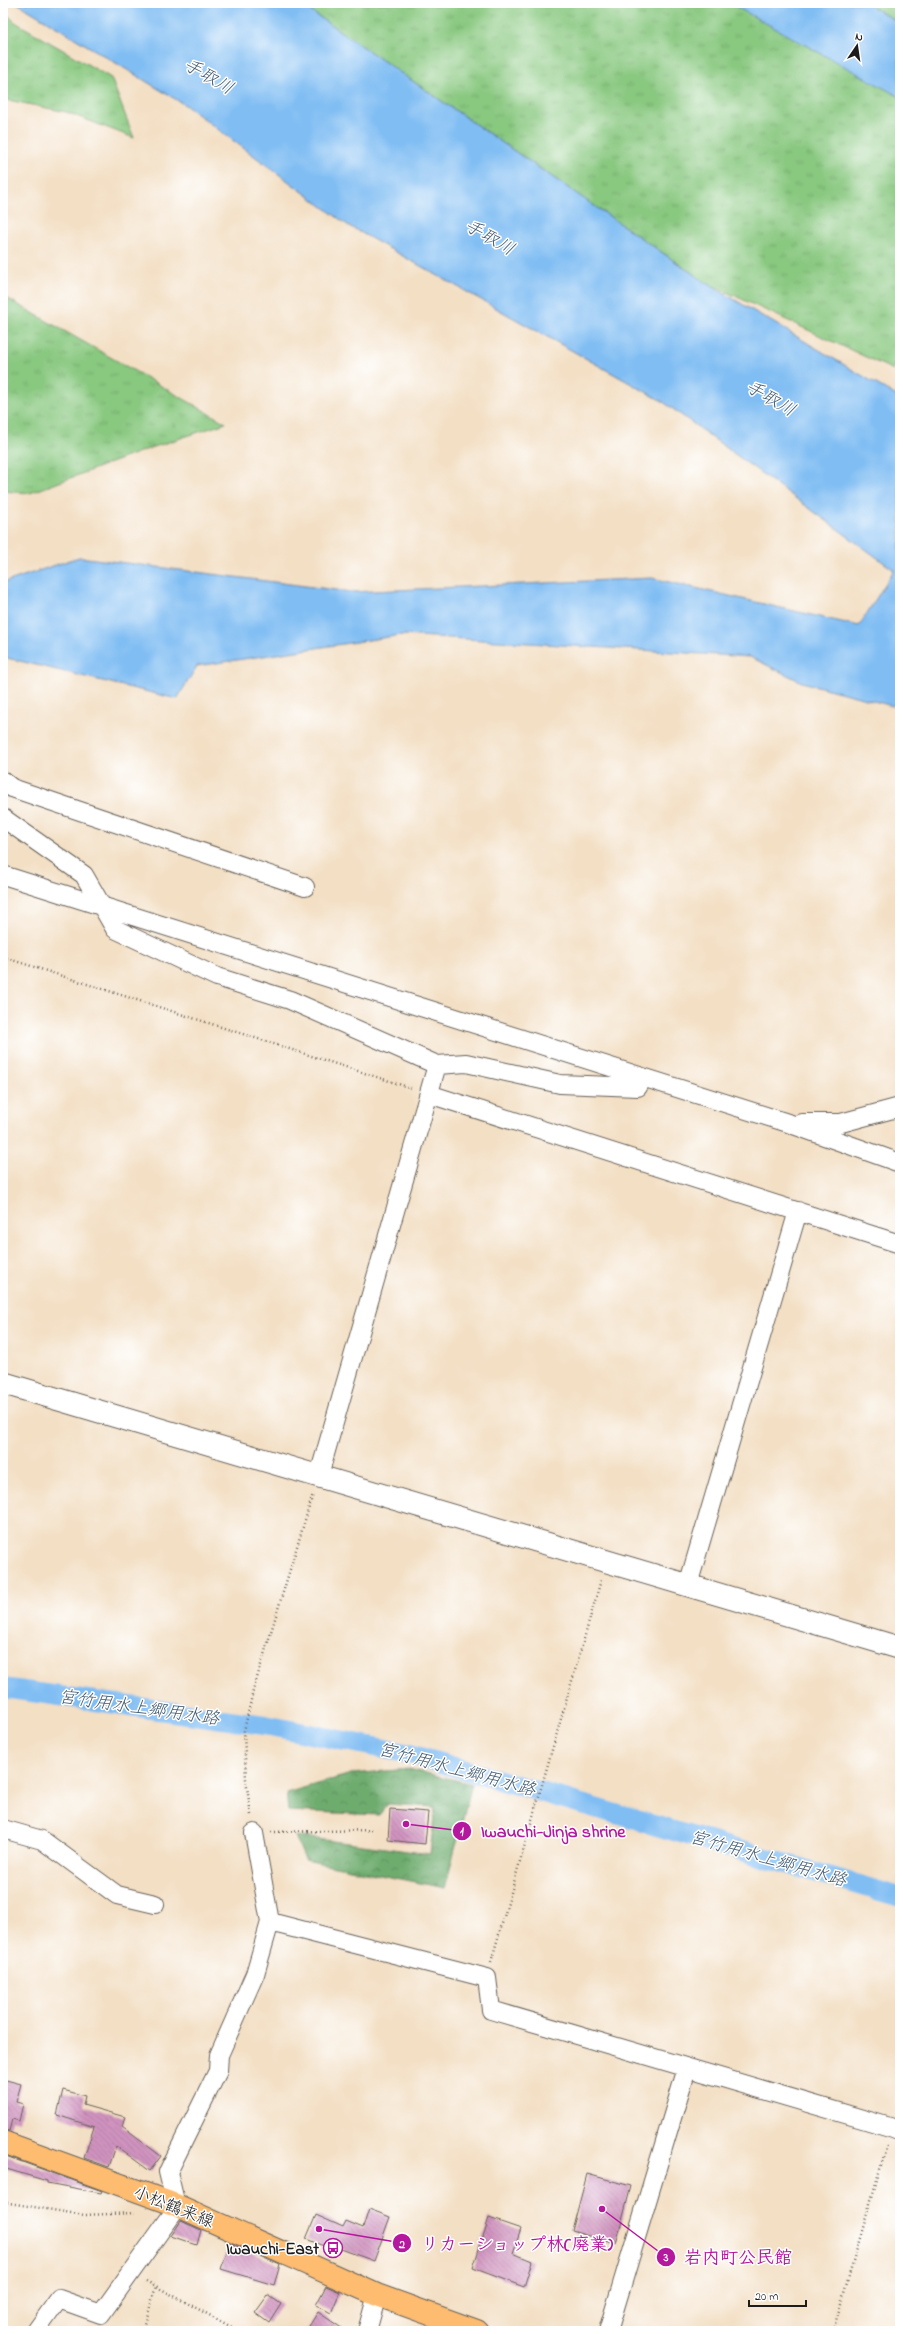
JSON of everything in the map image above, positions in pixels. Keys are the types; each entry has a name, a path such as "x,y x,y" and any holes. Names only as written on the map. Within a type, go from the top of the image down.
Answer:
{"main road":[{"name":"小松鶴来線","path":"3,2142 176,2205 377,2295 477,2331"}],"street":[{"path":"3,781 12,788 305,887"},
{"path":"3,818 84,875 115,929 217,977 290,1000 437,1065 466,1063 560,1084 638,1087 643,1078"},
{"path":"3,875 788,1123 900,1163"},
{"path":"318,1475 437,1065"},
{"path":"429,1094 798,1210 900,1244"},
{"path":"788,1123 841,1123 900,1107"},
{"path":"688,1585 798,1210"},
{"path":"3,1383 900,1648"},
{"path":"3,1829 42,1840 117,1895 155,1904"},
{"path":"36,2331 59,2299 101,2314 174,2212 176,2205 168,2172 218,2071 219,2055 255,1974 270,1922 254,1833"},
{"path":"270,1922 487,1978 491,2010 896,2129"},
{"path":"608,2331 687,2068"},
{"path":"367,2331 377,2295"}],"path":[{"path":"3,957 429,1094"},
{"path":"318,1475 244,1731 246,1780 254,1833 375,1830"},
{"path":"487,1978 541,1783 607,1561"},
{"path":"833,2331 896,2129 900,2101"},
{"path":"3,2202 84,2215 136,2213"},
{"path":"130,2272 239,2331"},
{"path":"144,2331 156,2286"}],"green space":[{"path":"299,3 900,3 900,373 705,282"},
{"path":"3,10 15,22 111,78 134,138 66,112 3,99"},
{"path":"3,296 226,423 148,449 30,493 3,491"},
{"path":"409,1769 472,1784 445,1888 305,1860 295,1836 430,1854 435,1807 388,1804 379,1815 288,1811 286,1793 351,1774"}],"water":[{"name":"手取川","path":"17,3 299,3 705,282 900,398 900,708 802,682 750,657 402,635 197,666 177,699 3,657 3,583 79,557 352,592 652,578 859,626 894,570 662,401 349,226 185,105"},
{"path":"729,3 865,3 900,23 900,97"}],"building":[{"path":"390,1809 428,1812 425,1844 388,1840"},
{"path":"6,2080 21,2084 16,2102 23,2104 19,2121 12,2119 9,2131 3,2130 3,2090"},
{"path":"63,2090 85,2096 83,2105 125,2117 122,2127 161,2156 150,2171 116,2146 109,2167 84,2158 94,2127 57,2115"},
{"path":"3,2155 102,2191 101,2193 47,2183 47,2181 3,2168"},
{"path":"587,2174 631,2186 616,2244 572,2231"},
{"path":"369,2209 390,2217 374,2261 330,2245 329,2248 306,2239 316,2215 343,2227 346,2221 363,2228"},
{"path":"489,2218 521,2229 513,2253 532,2261 524,2287 473,2268"},
{"path":"181,2221 201,2230 197,2245 171,2236"},
{"path":"230,2243 280,2265 274,2285 221,2269"},
{"path":"326,2286 340,2292 331,2313 316,2305"},
{"path":"268,2295 281,2304 269,2323 255,2313"},
{"path":"318,2312 346,2331 306,2331"}],"waterway":[{"name":"宮竹用水上郷用水路","path":"3,1688 265,1725 410,1754 900,1897"}],"place":[{"name":"Iwauchi-Jinja shrine","path":"406,1824"},
{"name":"岩内町公民館","path":"602,2209"},
{"name":"リカーショップ林(廃業)","path":"319,2229"},
{"name":"Iwauchi-East","path":"333,2248"}]}
